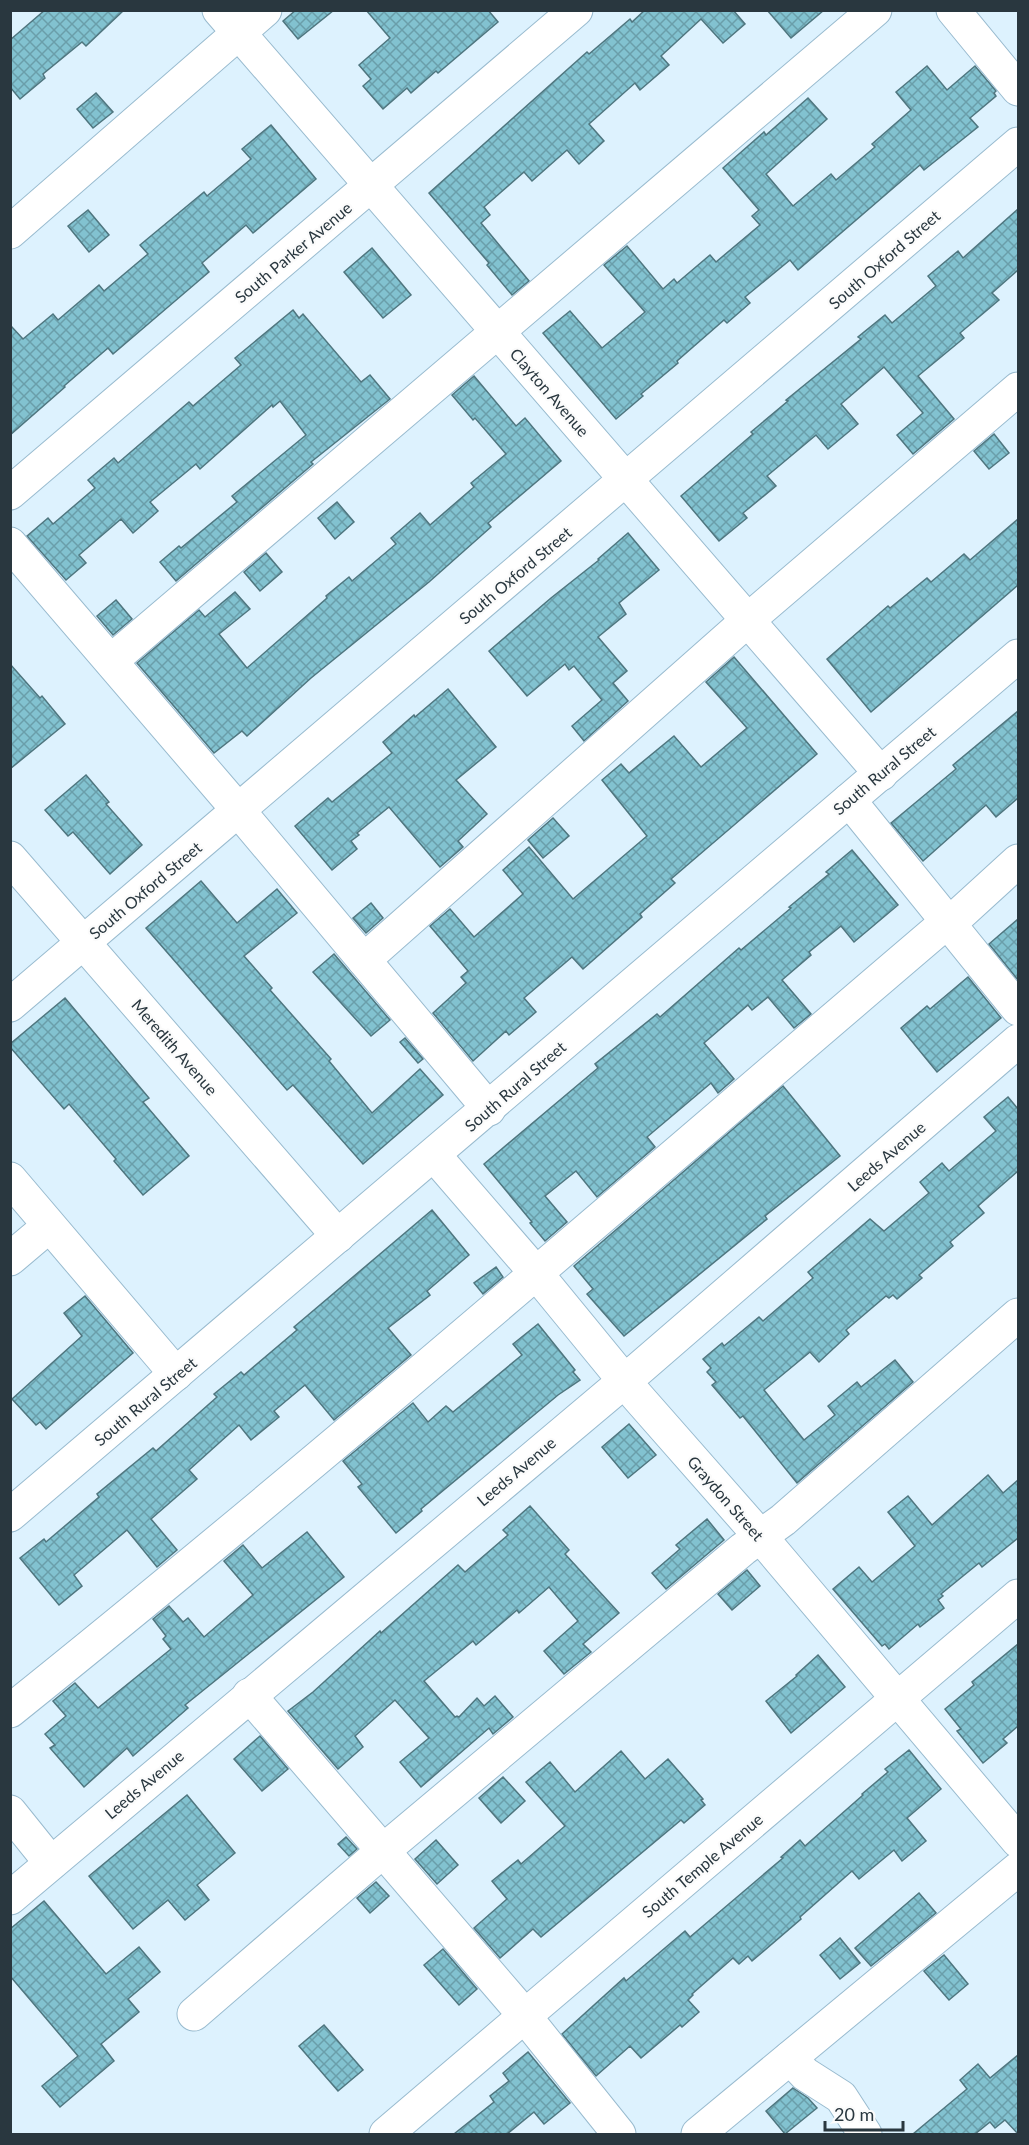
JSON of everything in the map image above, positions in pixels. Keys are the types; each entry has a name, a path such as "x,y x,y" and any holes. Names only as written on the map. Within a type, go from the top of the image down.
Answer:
{"street":[{"path":"10,232 229,22 265,10"},
{"name":"South Parker Avenue","path":"10,493 576,10"},
{"path":"111,661 875,10"},
{"path":"953,10 1018,89"},
{"name":"Clayton Avenue","path":"229,22 881,774"},
{"name":"South Oxford Street","path":"10,1005 1018,144"},
{"path":"364,960 748,620 1018,389"},
{"path":"10,544 489,1109"},
{"name":"South Rural Street","path":"10,1515 1018,656"},
{"path":"849,800 1018,1009"},
{"name":"Meredith Avenue","path":"10,858 338,1236"},
{"path":"10,1712 132,1613 536,1273 948,921 961,913 1018,861"},
{"name":"Leeds Avenue","path":"10,1898 624,1381 1018,1041"},
{"name":"Graydon Street","path":"434,1155 536,1273 624,1381 760,1536 1018,1840"},
{"path":"10,1179 176,1374"},
{"path":"10,1259 50,1226"},
{"path":"194,2014 384,1850 760,1536 783,1520 1018,1315"},
{"name":"South Temple Avenue","path":"386,2134 1018,1596"},
{"path":"249,1695 525,2016 619,2134"},
{"path":"10,1812 51,1863"},
{"path":"698,2134 1018,1869"},
{"path":"790,2058 805,2074 841,2097 865,2134"}],"building":[{"path":"45,10 124,10 86,46 82,42 43,74 45,78 20,99 10,87 10,40"},
{"path":"296,10 334,10 298,39 283,21"},
{"path":"366,10 488,10 498,22 438,73 436,71 411,93 407,88 383,109 363,86 371,79 359,65 390,38"},
{"path":"645,10 733,10 745,24 723,43 701,19 661,56 669,65 640,90 635,83 589,124 604,141 579,164 567,150 532,181 524,172 484,207 490,215 481,223 529,281 512,295 487,265 489,263 429,193 587,52 589,54 630,19 632,22"},
{"path":"767,10 824,10 791,38"},
{"path":"927,66 947,90 975,66 996,91 994,93 996,96 970,118 978,127 924,170 920,165 798,270 790,260 745,297 750,303 727,323 724,320 616,419 543,333 570,311 602,348 645,312 604,265 627,246 663,289 674,279 677,283 710,255 716,262 760,225 752,216 759,210 723,168 764,132 766,135 808,98 827,119 766,174 793,206 831,174 836,180 875,147 872,144 911,110 896,92"},
{"path":"96,93 113,112 93,128 77,109"},
{"path":"271,125 316,179 253,233 246,225 202,263 209,272 113,354 108,348 10,435 10,325 23,339 53,314 58,320 99,285 104,291 148,254 140,245 204,192 207,196 251,159 242,149"},
{"path":"1018,209 1018,270 992,293 999,300 960,333 964,338 918,376 954,419 913,454 897,435 923,413 884,367 841,404 858,424 828,449 816,435 767,476 776,486 743,513 747,518 719,541 681,496 753,434 751,432 788,401 786,400 861,339 858,337 885,315 892,323 936,286 928,276 958,251 963,258"},
{"path":"88,210 109,235 89,252 68,226"},
{"path":"372,248 411,295 383,318 344,272"},
{"path":"293,310 299,318 303,314 361,382 370,375 390,399 311,462 313,464 176,581 160,562 179,546 181,548 237,502 232,496 306,435 280,401 273,407 272,405 200,469 196,464 150,502 158,511 133,533 121,519 79,555 86,563 66,580 27,536 48,518 53,524 95,488 88,480 114,458 118,463 189,402 193,406 241,365 235,358"},
{"path":"474,376 516,426 525,418 561,461 488,523 491,527 429,582 311,678 247,736 242,731 214,753 137,663 199,610 205,617 235,592 250,609 219,634 247,668 327,598 326,596 349,577 352,581 396,544 391,538 420,513 430,525 474,487 471,483 506,454 452,395"},
{"path":"994,434 1009,453 989,469 974,451"},
{"path":"337,502 354,522 335,539 318,518"},
{"path":"1018,519 1018,585 871,712 827,659 888,606 890,608 927,578 931,582 964,554 970,560"},
{"path":"628,533 659,570 619,603 626,614 598,637 627,671 613,683 628,701 584,741 572,726 602,700 574,666 569,670 565,664 527,696 489,651 599,560"},
{"path":"266,553 282,572 260,591 244,572"},
{"path":"116,600 132,619 113,635 97,616"},
{"path":"734,657 817,754 671,879 675,883 640,914 642,917 583,969 572,957 524,998 536,1012 509,1035 506,1031 473,1061 433,1013 466,983 461,977 468,971 430,926 450,909 474,937 523,894 503,870 529,847 573,899 647,836 602,780 621,764 629,773 674,736 701,767 747,728 706,682"},
{"path":"10,664 40,698 42,696 65,724 10,769"},
{"path":"448,689 496,747 456,780 487,814 458,841 463,847 440,867 389,807 357,833 359,835 351,841 357,849 332,870 295,826 328,798 332,802 392,753 383,742"},
{"path":"1018,711 1018,798 996,817 986,805 923,861 891,823 956,769 953,765"},
{"path":"86,775 109,802 106,804 142,845 110,874 73,832 68,836 45,810"},
{"path":"553,818 569,836 543,858 528,840"},
{"path":"852,850 898,905 854,942 841,926 809,952 811,955 782,980 811,1014 794,1028 768,997 752,1010 748,1005 704,1043 734,1079 718,1093 711,1083 647,1137 655,1147 597,1197 576,1171 545,1196 567,1222 545,1241 484,1164 598,1068 595,1064 657,1014 660,1017 739,948 741,950 791,908 789,907 829,874 826,872"},
{"path":"201,881 237,923 277,889 297,913 244,956 272,988 270,990 331,1059 329,1061 372,1113 420,1069 443,1095 363,1164 293,1085 287,1090 146,928"},
{"path":"371,903 383,918 366,933 353,918"},
{"path":"1018,919 1018,980 989,944"},
{"path":"334,954 390,1020 371,1036 313,972"},
{"path":"968,977 1001,1018 937,1072 901,1028 927,1006 930,1009"},
{"path":"65,998 149,1098 143,1102 189,1156 143,1195 69,1104 64,1109 10,1047 10,1044"},
{"path":"405,1038 423,1059 418,1063 400,1042"},
{"path":"783,1086 840,1156 765,1216 767,1219 624,1336 587,1294 593,1289 574,1266"},
{"path":"1008,1097 1018,1109 1018,1171 978,1206 984,1213 950,1242 953,1246 919,1275 922,1278 897,1299 893,1295 889,1298 886,1296 846,1330 849,1334 819,1362 810,1352 764,1390 804,1440 835,1415 828,1406 857,1382 861,1387 895,1360 913,1382 797,1483 743,1416 740,1418 712,1385 716,1382 707,1372 711,1368 703,1359 722,1343 724,1346 759,1317 763,1321 813,1278 808,1272 870,1219 884,1231 929,1193 920,1182 942,1163 949,1171 996,1131 984,1117"},
{"path":"432,1210 469,1255 427,1291 430,1295 388,1328 411,1355 334,1420 305,1385 274,1411 279,1417 251,1440 239,1425 189,1470 197,1479 151,1519 177,1550 157,1567 127,1530 74,1575 82,1586 59,1605 20,1558 44,1539 46,1542 99,1497 97,1494 153,1448 156,1451 217,1397 214,1394 241,1372 244,1375 297,1330 294,1327"},
{"path":"496,1267 503,1277 483,1294 474,1283"},
{"path":"85,1296 133,1353 46,1429 40,1422 36,1425 12,1399 82,1336 64,1313"},
{"path":"538,1324 575,1370 573,1372 580,1380 558,1395 421,1509 422,1511 396,1533 358,1487 362,1484 343,1461 413,1403 428,1422 446,1406 453,1412 522,1355 513,1344"},
{"path":"629,1424 656,1455 628,1478 602,1447"},
{"path":"988,1475 1003,1493 1018,1480 1018,1538 982,1567 979,1563 941,1594 943,1596 938,1600 944,1608 920,1627 918,1624 889,1649 885,1644 882,1646 833,1589 859,1567 872,1582 915,1546 888,1512 908,1496 932,1525"},
{"path":"530,1506 569,1550 565,1554 619,1613 583,1644 591,1652 564,1674 544,1651 578,1621 549,1587 519,1613 517,1610 476,1645 473,1641 424,1681 455,1717 459,1717 477,1698 484,1706 495,1696 513,1717 493,1734 489,1728 421,1787 400,1762 429,1738 395,1700 355,1736 363,1747 338,1769 288,1711 313,1692 458,1565 465,1572 508,1535 503,1530"},
{"path":"707,1519 724,1540 666,1589 652,1573 680,1549 676,1545"},
{"path":"307,1532 344,1577 185,1705 188,1708 133,1756 127,1748 84,1787 50,1748 55,1745 45,1734 66,1716 53,1701 75,1683 98,1708 171,1649 163,1639 166,1636 153,1619 169,1606 183,1622 188,1618 204,1637 253,1595 224,1561 243,1545 262,1568"},
{"path":"747,1570 760,1586 732,1610 718,1594"},
{"path":"1018,1644 1018,1726 1003,1739 1007,1743 983,1763 957,1731 961,1729 945,1709 974,1685 972,1682"},
{"path":"818,1655 845,1687 791,1733 766,1701 797,1676"},
{"path":"260,1736 288,1769 262,1791 234,1759"},
{"path":"909,1750 941,1789 907,1818 926,1841 902,1861 894,1850 859,1879 852,1871 752,1961 748,1956 739,1964 733,1958 692,1994 688,2000 699,2012 682,2027 680,2025 641,2058 630,2046 596,2076 562,2034 624,1978 626,1981 685,1931 690,1937 783,1858 781,1857 800,1840 805,1846 888,1772 885,1769"},
{"path":"621,1751 645,1779 668,1759 703,1799 701,1800 705,1805 684,1823 681,1820 541,1937 533,1929 500,1958 474,1928 507,1899 492,1881 518,1860 521,1864 565,1826 526,1782 550,1762 575,1792"},
{"path":"503,1777 525,1801 501,1823 479,1798"},
{"path":"187,1795 235,1853 197,1885 209,1900 185,1920 168,1900 133,1929 89,1876"},
{"path":"346,1837 357,1849 349,1856 338,1844"},
{"path":"436,1840 458,1865 437,1884 415,1859"},
{"path":"376,1882 389,1896 370,1913 357,1898"},
{"path":"919,1893 936,1913 871,1966 855,1948"},
{"path":"44,1901 106,1974 139,1947 160,1972 128,1999 139,2012 101,2044 114,2061 60,2107 42,2086 78,2056 10,1976 10,1929"},
{"path":"840,1938 860,1963 840,1979 820,1955"},
{"path":"443,1949 477,1989 459,2005 424,1965"},
{"path":"944,1955 968,1984 949,2000 924,1971"},
{"path":"324,2025 363,2070 338,2091 299,2046"},
{"path":"528,2052 570,2103 544,2124 534,2112 507,2134 454,2134 494,2102 490,2096 509,2081 503,2073"},
{"path":"1018,2055 1018,2134 1005,2120 995,2128 990,2122 975,2134 913,2134 967,2089 960,2080 978,2064 990,2078"},
{"path":"793,2088 808,2098 817,2108 785,2134 766,2111"}]}
